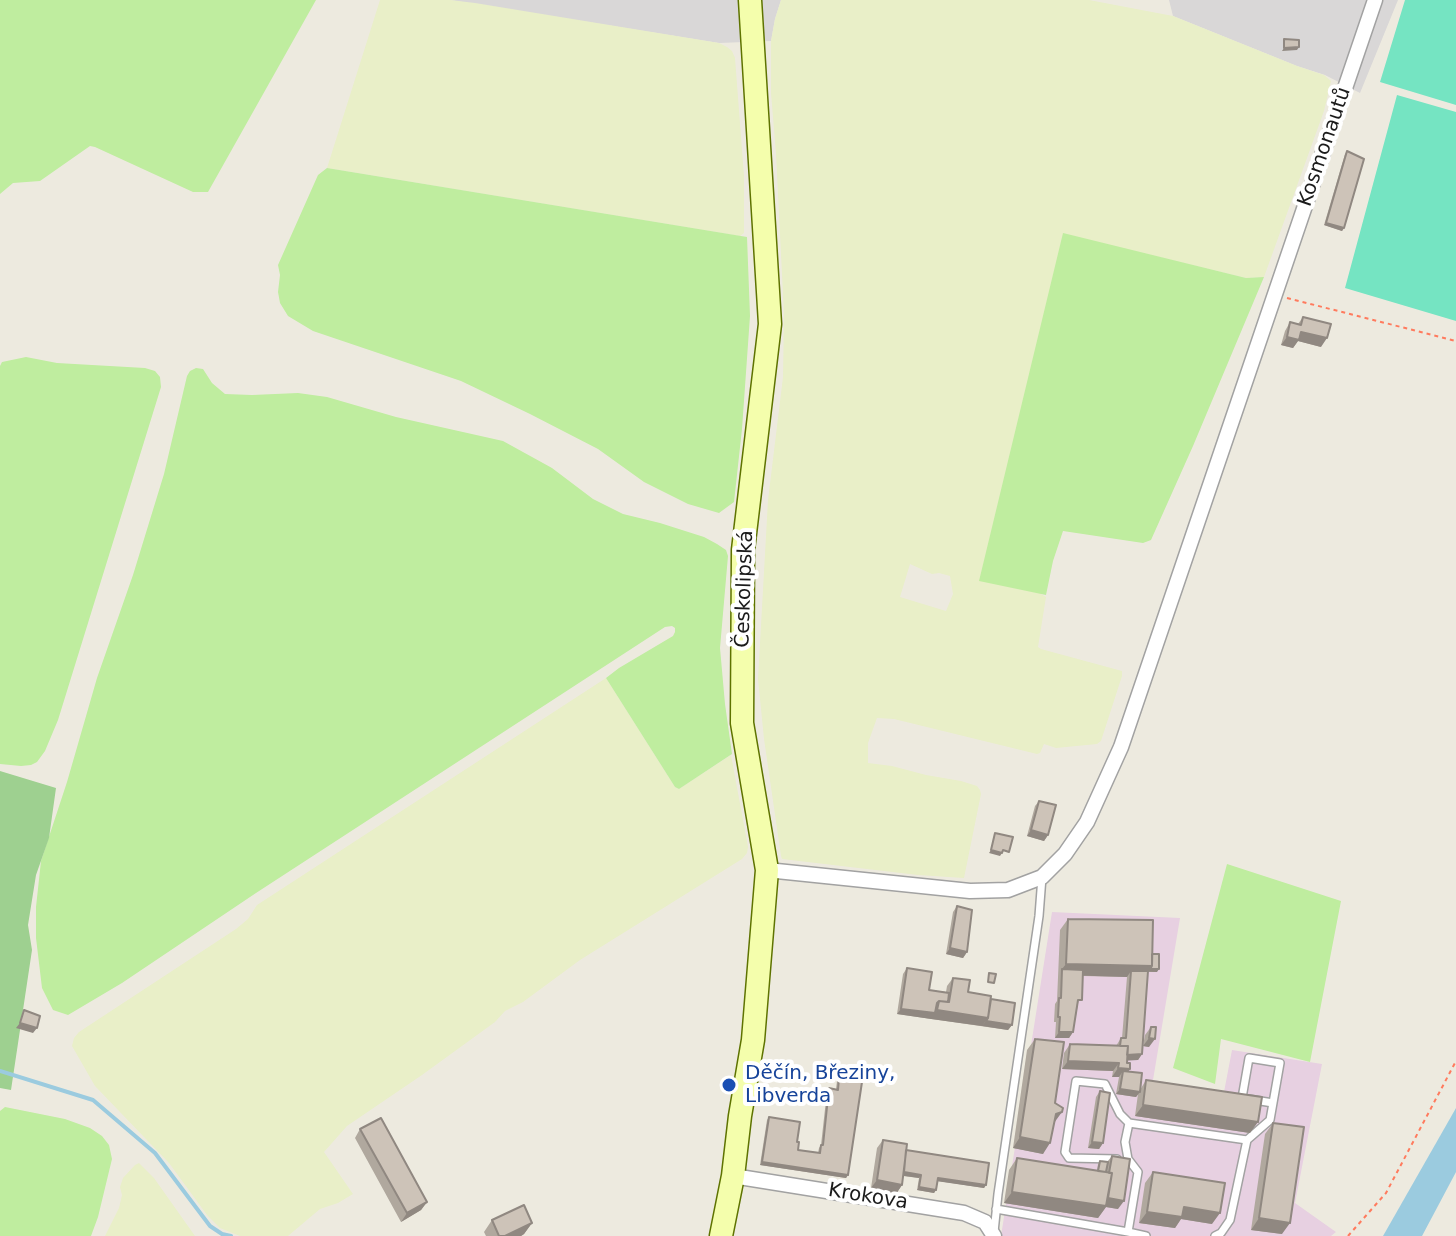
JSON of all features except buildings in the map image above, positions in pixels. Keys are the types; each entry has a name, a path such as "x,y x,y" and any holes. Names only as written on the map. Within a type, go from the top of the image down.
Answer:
{"main road":[{"name":"Českolipská","path":"721,1236 753,1040 767,870 742,723 743,550 770,324 750,0"}],"street":[{"name":"Kosmonautů","path":"1042,877 1065,854 1087,822 1121,747 1375,0"},
{"path":"767,870 970,891 1008,890 1042,877"},
{"name":"Krokova","path":"733,1176 964,1213 985,1222 994,1235"}],"lane":[{"path":"994,1235 1042,877"},
{"path":"1215,1236 1230,1220 1247,1140 1270,1120 1273,1103 1280,1063 1249,1058 1242,1098 1273,1103"},
{"path":"1128,1159 1069,1158 1065,1152 1076,1081 1105,1084 1120,1114 1129,1123 1247,1140"},
{"path":"1129,1123 1125,1142 1128,1159 1138,1172 1152,1174"},
{"path":"1128,1232 1138,1172"},
{"path":"1223,1183 1238,1184"},
{"path":"996,1209 1146,1236"}],"path":[{"path":"1275,295 1456,341"},
{"path":"1348,1236 1386,1193 1456,1061"}],"shaded area":[{"path":"450,0 781,0 771,41 719,43"},
{"path":"1169,0 1398,0 1360,93 1325,75 1173,16"},
{"path":"1052,912 1180,918 1153,1080 1224,1092 1232,1050 1322,1064 1295,1203 1336,1232 1331,1236 1001,1236"}],"green space":[{"path":"0,0 316,0 208,192 193,192 90,146 40,181 13,183 0,194"},
{"path":"380,0 475,3 719,43 727,47 735,58 744,176 744,233 740,236 327,168"},
{"path":"781,0 1089,0 1173,16 1324,75 1331,81 1324,111 1264,277 1246,278 1063,234 1041,594 1046,597 1038,647 1122,671 1122,676 1101,741 1097,744 1056,748 1044,744 1037,754 894,719 877,718 868,743 868,763 961,781 980,790 964,878 782,859 781,856 758,679 768,500 783,377 784,314 771,93 771,41","holes":["910,564 932,574 950,576 953,594 946,611 900,597"]},
{"path":"1405,0 1456,0 1456,105 1380,82"},
{"path":"1397,95 1456,112 1456,321 1345,288"},
{"path":"327,168 747,237 750,316 734,502 719,513 688,504 644,482 598,449 461,381 313,331 288,316 280,303 278,265 318,175"},
{"path":"1063,233 1246,278 1264,277 1151,540 1143,543 1063,531 1046,595 979,581"},
{"path":"26,357 57,363 145,368 155,371 160,377 161,387 58,720 37,762 21,766 0,764 0,366 2,362"},
{"path":"196,368 203,369 212,383 225,394 298,393 327,397 396,417 503,441 552,468 593,499 623,514 704,537 726,550 720,648 732,754 679,789 675,787 606,678 673,636 675,628 665,627 122,983 68,1015 53,1010 42,988 36,938 41,861 164,474 187,376"},
{"path":"606,678 675,787 679,789 731,755 747,853 505,1011 495,1022 347,1126 324,1152 353,1194 320,1209 288,1236 240,1236 220,1228 169,1163 95,1086 72,1046 74,1038 236,929 248,919 257,905"},
{"path":"0,771 56,788 49,838 36,875 28,925 32,950 11,1090 0,1088"},
{"path":"1227,864 1341,901 1310,1062 1221,1039 1215,1084 1173,1068"},
{"path":"5,1107 65,1119 90,1128 109,1145 112,1159 91,1236 0,1236 0,1111"},
{"path":"139,1163 154,1178 195,1236 105,1236 119,1208 123,1178"}],"water":[{"path":"1456,1108 1456,1172 1422,1236 1383,1236"}],"waterway":[{"path":"0,1071 93,1100 155,1153 210,1226 231,1236"}],"place":[{"name":"Děčín, Březiny, Libverda","path":"729,1085"}]}
